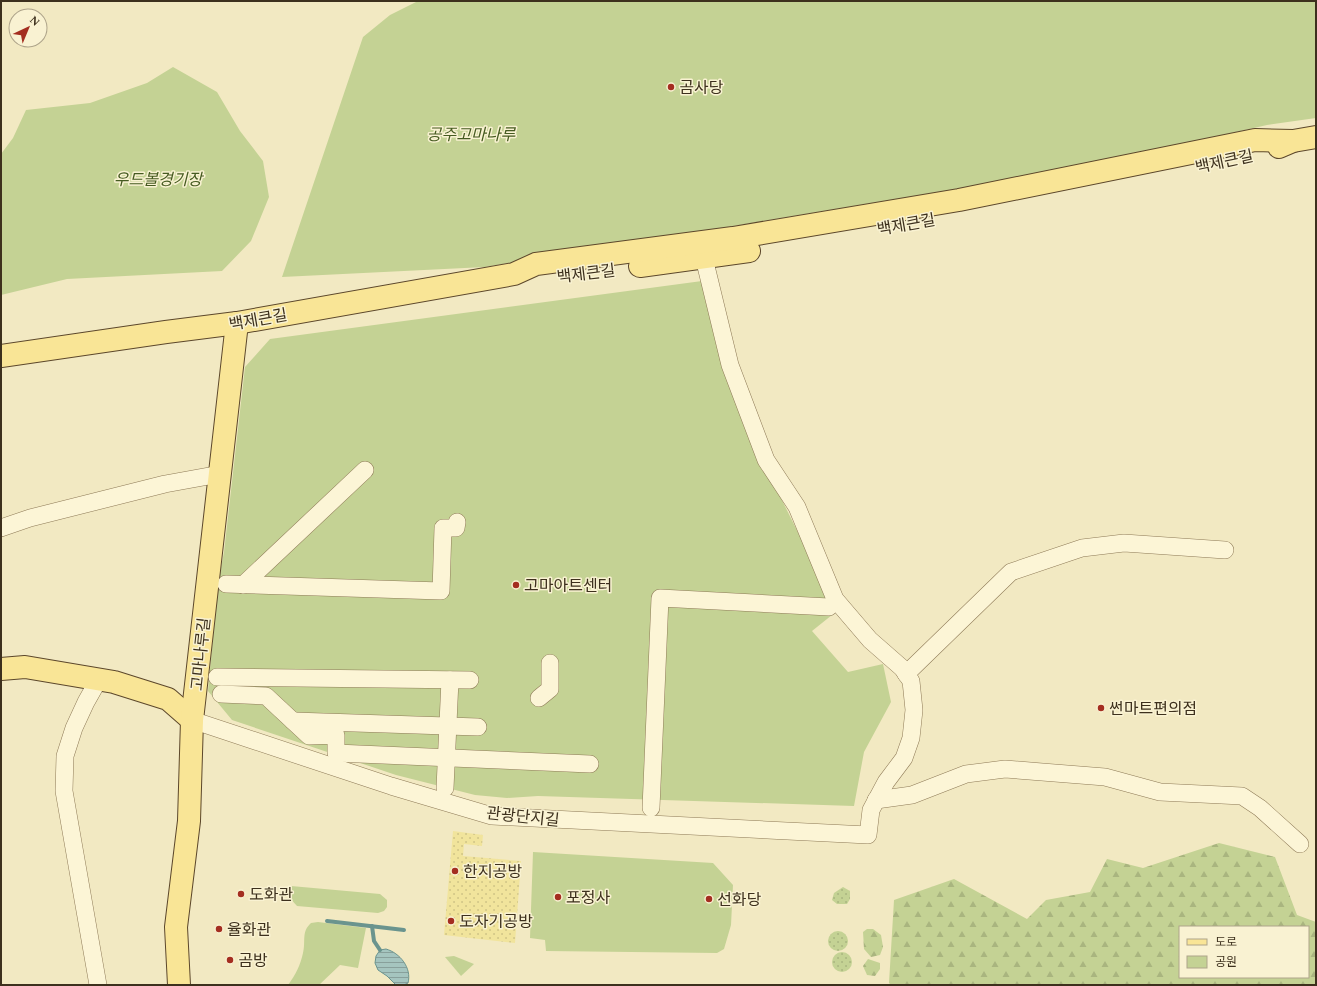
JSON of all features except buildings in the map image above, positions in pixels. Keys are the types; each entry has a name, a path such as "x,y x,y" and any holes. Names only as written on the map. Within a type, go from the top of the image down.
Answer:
{"main road":[{"name":"백제큰길","path":"514,274 538,279 704,258 954,216 1258,154 1293,142 1316,137"},
{"name":"백제큰길","path":"1,356 166,332 237,324 514,274 536,264 733,238 959,200 1255,140 1293,142"},
{"name":"고마나루길","path":"179,985 176,927 189,822 192,720 237,324"},
{"path":"1,669 25,667 114,682 168,699 192,720"}],"street":[{"path":"704,258 730,365 766,460 797,507 835,599 870,640 902,668 911,681 913,697 911,738 904,758 886,782 876,800"},
{"path":"243,585 365,470"},
{"path":"1,528 30,518 166,484 220,474"},
{"path":"226,584 441,591 443,528 456,528 457,522"},
{"path":"906,674 1011,572 1082,548 1124,543 1225,550"},
{"path":"651,808 660,598 829,607"},
{"path":"539,698 550,689 550,663"},
{"path":"217,677 470,680"},
{"path":"98,985 64,792 65,756 86,702 99,679"},
{"path":"445,788 450,680"},
{"path":"221,694 266,696 309,736 336,735 336,753 590,764"},
{"name":"관광단지길","path":"192,720 390,786 492,816 868,835 870,810 876,800"},
{"path":"293,721 478,727"},
{"path":"876,800 912,795 966,774 1005,770 1105,777 1160,792 1242,796 1260,808 1300,844"}],"green space":[{"name":"공주고마나루","path":"418,1 1316,1 1316,118 1267,125 1122,158 969,187 485,267 282,277 363,37 390,15"},
{"name":"우드볼경기장","path":"173,67 217,92 240,131 263,161 269,197 251,241 222,271 67,279 1,295 1,154 13,138 26,110 90,103 147,83"},
{"path":"702,281 760,456 837,611 812,631 848,672 883,664 891,702 864,752 854,806 538,796 507,798 475,795 396,775 232,720 208,691 218,583 224,552 245,367 270,339"},
{"path":"1219,843 1275,857 1297,915 1316,922 1316,985 891,985 889,983 894,900 954,879 1027,919 1046,900 1090,892 1107,859 1143,868"},
{"path":"533,852 713,863 733,885 731,925 724,949 717,953 546,951 545,940 530,938"},
{"path":"291,886 380,894 387,900 387,907 384,911 378,913 297,906 289,897"},
{"path":"843,887 850,891 850,899 847,904 837,904 832,900 834,893"},
{"path":"318,922 366,928 358,968 340,965 319,985 288,985 301,962 306,930 311,923"},
{"path":"867,929 873,929 881,935 883,947 880,955 871,957 864,949 863,932"},
{"path":"838,931 845,934 848,941 845,948 838,951 831,948 828,941 831,934"},
{"path":"842,952 849,955 852,962 849,969 842,972 835,969 832,962 835,955"},
{"path":"454,956 474,964 461,976 445,957"},
{"path":"868,959 880,963 880,969 875,976 867,975 863,966"}],"sand":[{"path":"453,831 483,835 482,846 464,844 463,856 521,861 515,943 444,935"}],"water":[{"path":"386,949 396,954 404,962 409,977 408,983 404,985 396,985 378,970 375,963 376,956 380,950"}],"waterway":[{"path":"327,921 404,930"},
{"path":"372,926 374,941 380,950"}],"place":[{"name":"곰사당","path":"671,87"},
{"name":"고마아트센터","path":"516,585"},
{"name":"썬마트편의점","path":"1101,708"},
{"name":"한지공방","path":"455,871"},
{"name":"도화관","path":"241,894"},
{"name":"포정사","path":"558,897"},
{"name":"선화당","path":"709,899"},
{"name":"도자기공방","path":"451,921"},
{"name":"율화관","path":"219,929"},
{"name":"곰방","path":"230,960"}]}
